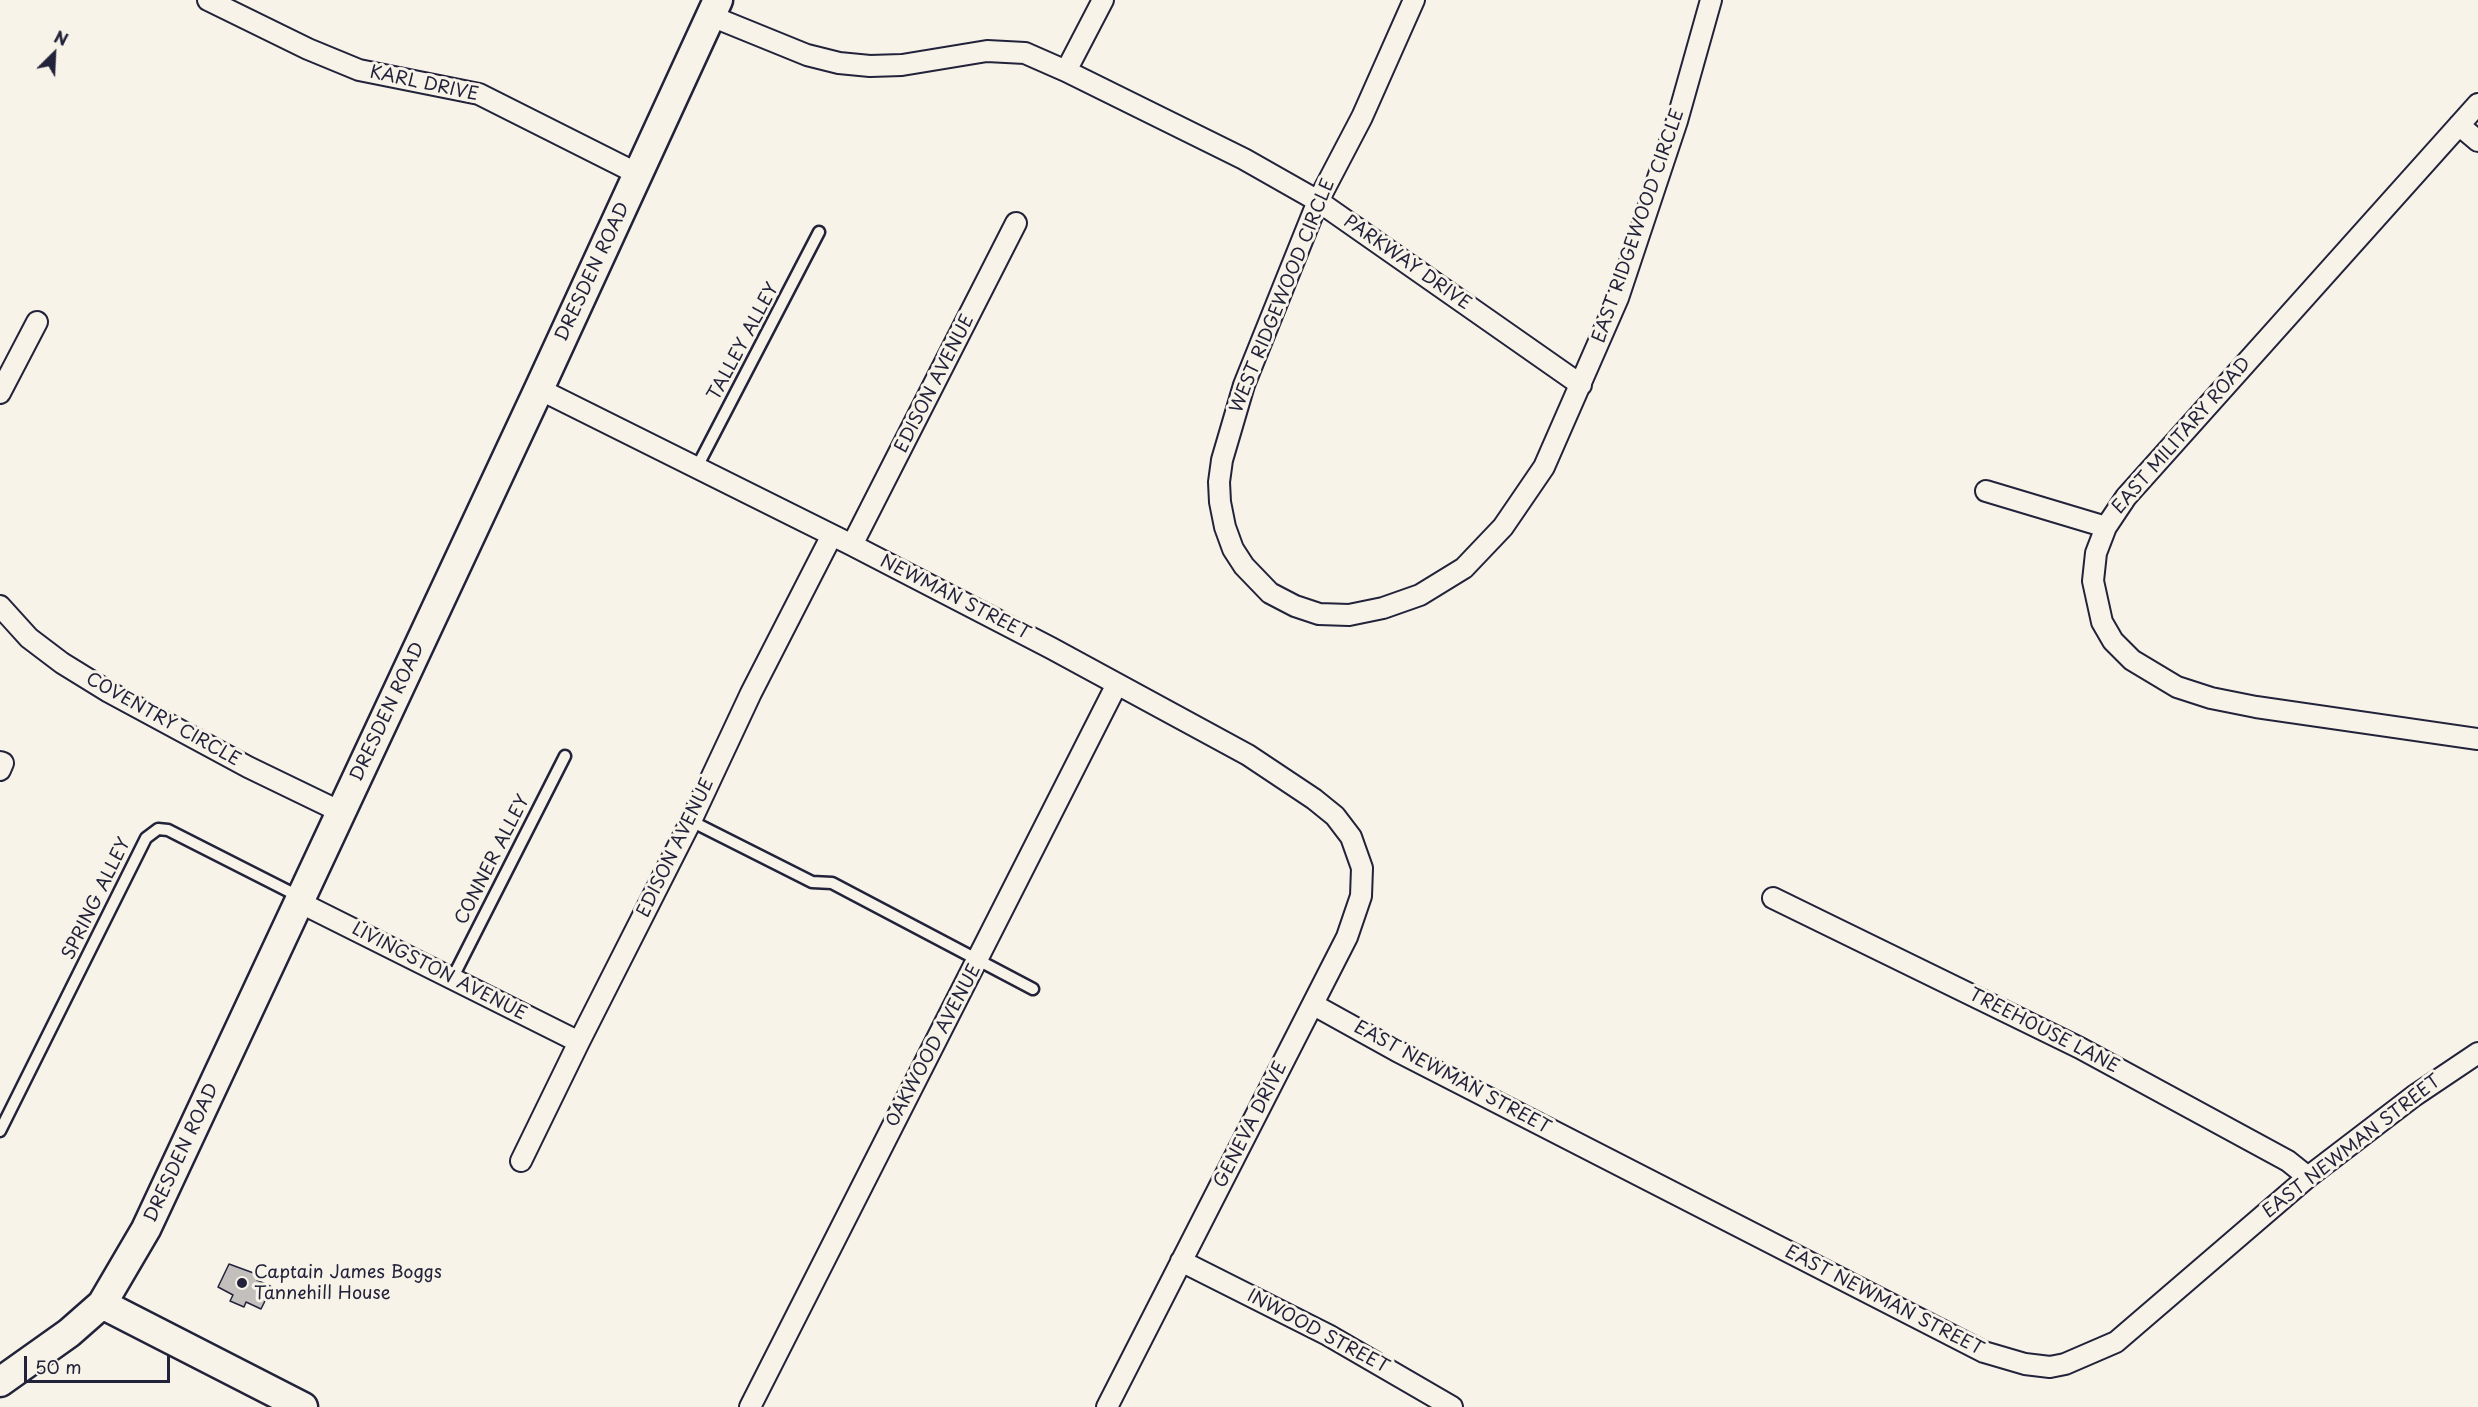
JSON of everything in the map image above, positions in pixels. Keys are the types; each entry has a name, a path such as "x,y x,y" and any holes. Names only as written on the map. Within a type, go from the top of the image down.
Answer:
{"street":[{"name":"KARL DRIVE","path":"208,0 308,50 359,70 444,86 487,97 638,174"},
{"path":"1066,71 1103,0"},
{"name":"WEST RIDGEWOOD CIRCLE","path":"1270,593 1244,566 1233,549 1225,527 1219,482 1233,414 1318,201 1362,117 1414,0"},
{"name":"EAST RIDGEWOOD CIRCLE","path":"1270,593 1295,606 1318,614 1349,615 1383,608 1420,595 1464,568 1503,527 1544,466 1618,298 1677,121 1711,0"},
{"name":"DRESDEN ROAD","path":"0,1382 69,1333 102,1304 146,1229 539,389 714,8"},
{"name":"PARKWAY DRIVE","path":"714,8 807,55 839,63 870,66 902,64 987,51 1025,53 1244,159 1318,201 1581,385"},
{"name":"EAST MILITARY ROAD","path":"2478,104 2126,497 2106,527 2096,553 2092,581 2102,622 2113,641 2132,660 2156,677 2211,698 2244,705 2478,739"},
{"path":"2459,125 2478,141"},
{"name":"EDISON AVENUE","path":"852,545 1016,223"},
{"path":"0,393 37,322"},
{"name":"NEWMAN STREET","path":"539,389 852,545 1248,755 1305,792 1335,816 1351,837"},
{"path":"1986,491 2106,527"},
{"name":"EDISON AVENUE","path":"521,1161 691,821 751,693 832,535"},
{"name":"COVENTRY CIRCLE","path":"0,606 29,638 102,688 248,767 341,812"},
{"name":"OAKWOOD AVENUE","path":"750,1407 979,960 1117,684"},
{"name":"GENEVA DRIVE","path":"1107,1407 1343,946 1361,896 1362,868 1351,837"},
{"name":"TREEHOUSE LANE","path":"1773,898 2080,1048 2279,1156 2308,1177"},
{"name":"LIVINGSTON AVENUE","path":"300,900 579,1042"},
{"name":"EAST NEWMAN STREET","path":"1314,1005 1397,1051 1984,1352 2025,1364 2050,1367 2065,1364 2116,1341 2308,1177 2405,1103 2478,1053"},
{"name":"INWOOD STREET","path":"1181,1261 1328,1335 1446,1405"},
{"path":"102,1304 303,1407"}],"lane":[{"name":"TALLEY ALLEY","path":"697,467 819,232"},
{"name":"CONNER ALLEY","path":"452,979 565,756"},
{"path":"691,821 812,882 832,883 1033,989"},
{"name":"SPRING ALLEY","path":"0,1131 146,838 158,830 168,830 300,900"}],"building":[{"name":"Captain James Boggs Tannehill House","path":"229,1264 259,1275 257,1280 272,1287 261,1309 246,1302 244,1307 230,1301 233,1295 218,1287"}],"place":[{"name":"Captain James Boggs Tannehill House","path":"242,1283"}]}
